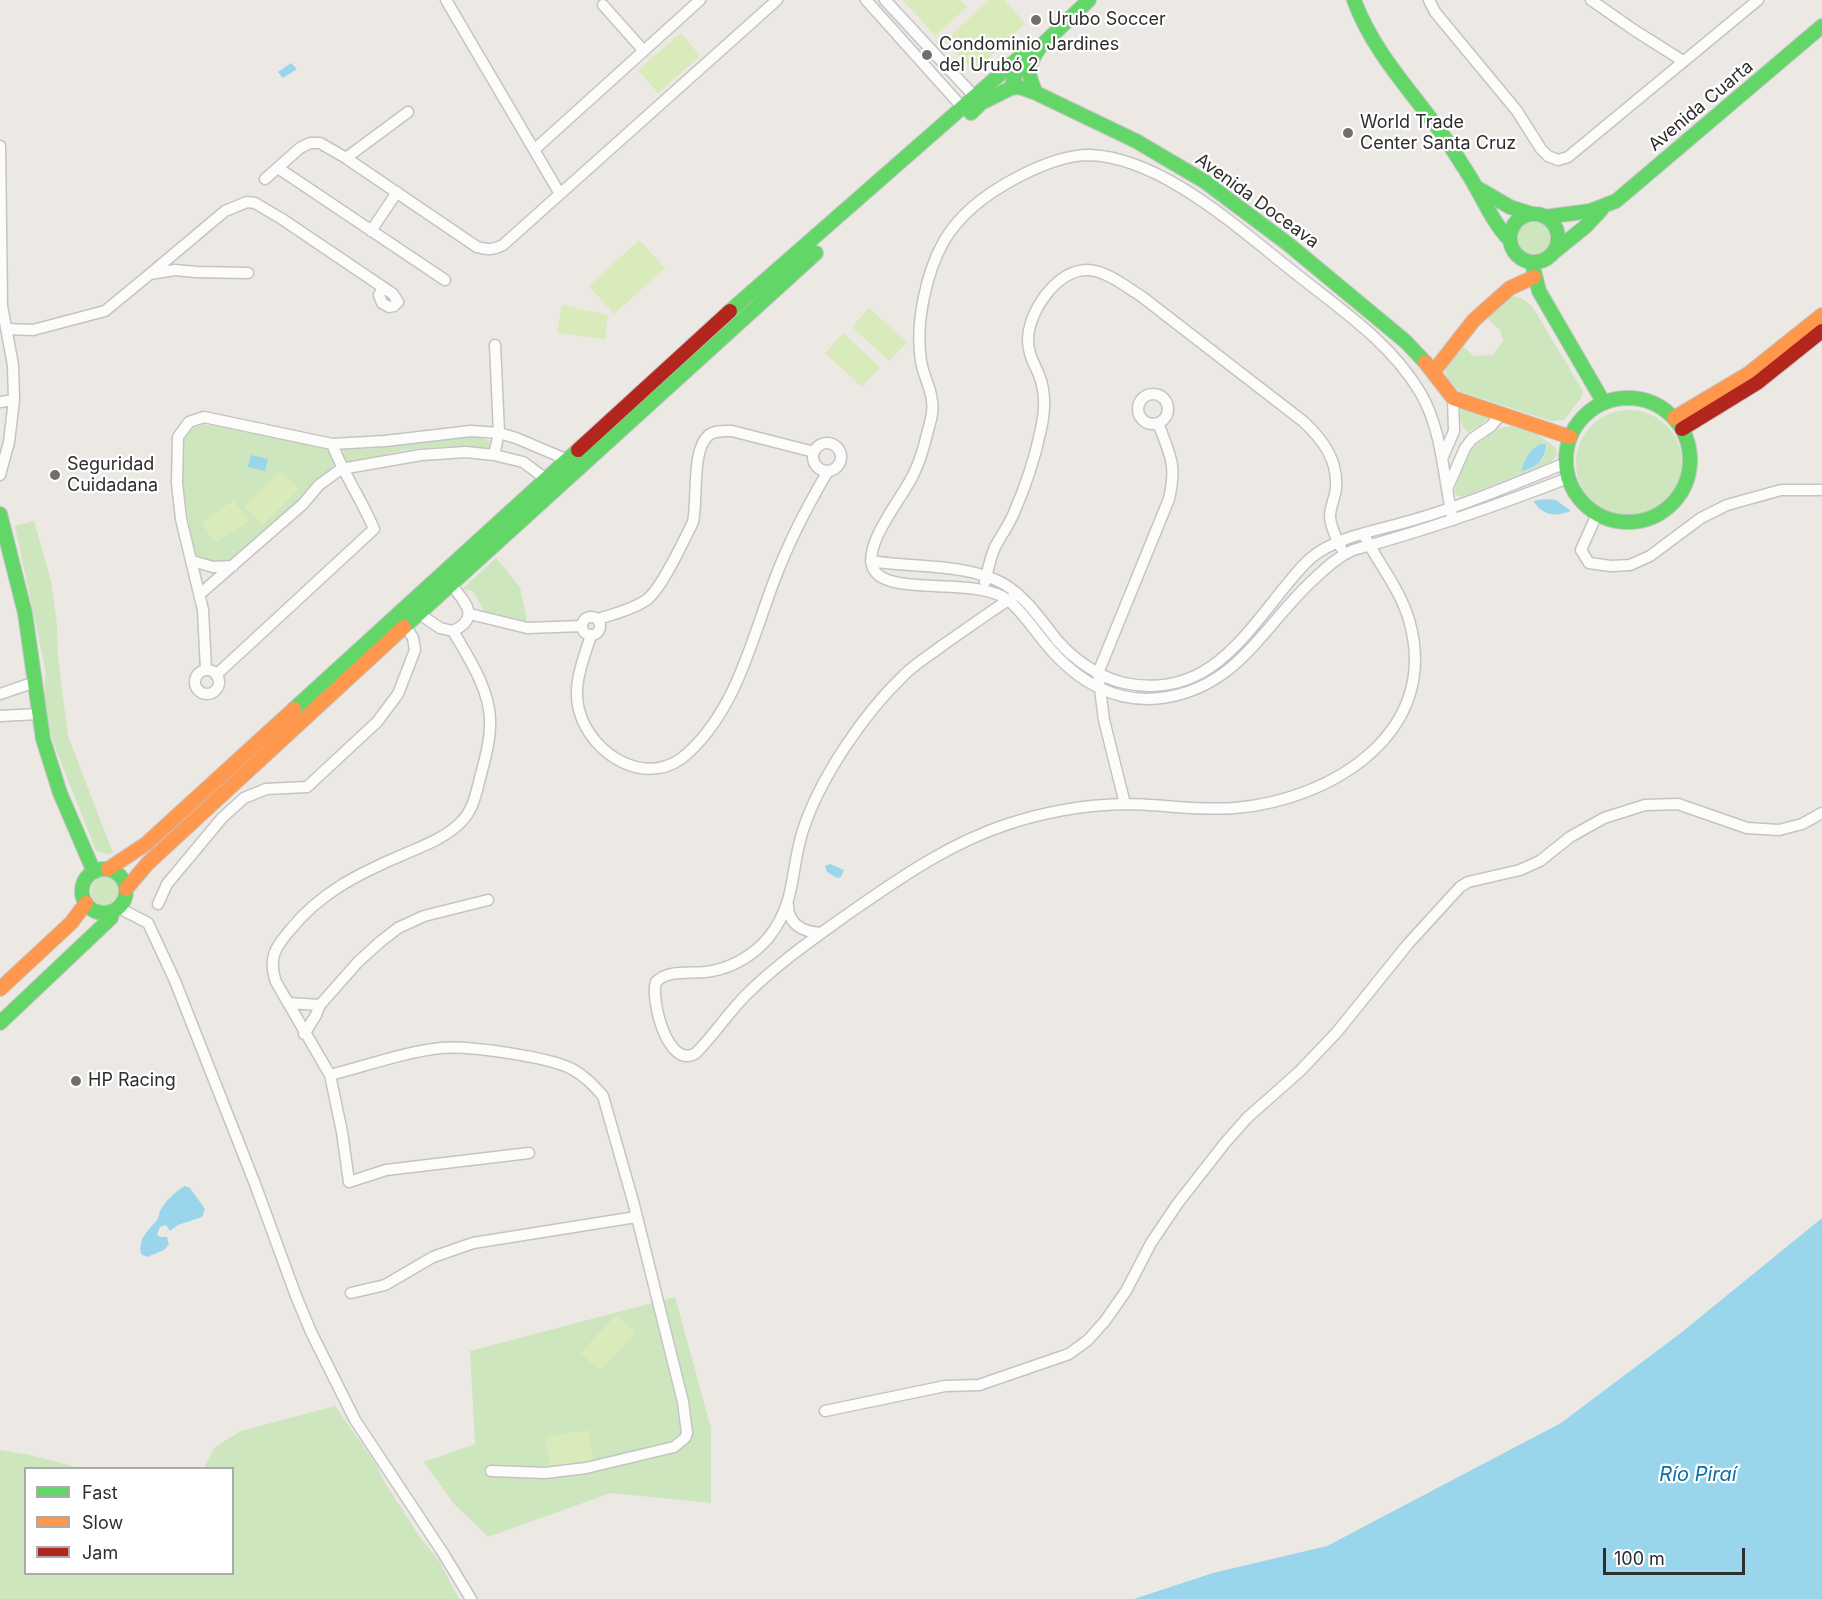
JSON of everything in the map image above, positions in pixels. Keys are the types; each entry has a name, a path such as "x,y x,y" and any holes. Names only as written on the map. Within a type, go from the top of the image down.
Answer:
{"main road":[{"path":"1036,93 1028,76 1031,61 1040,47 1089,0"},
{"path":"1354,0 1363,24 1383,59 1438,128 1479,189 1500,230 1509,239 1515,254 1533,270 1539,291 1604,403"},
{"name":"Avenida Cuarta","path":"1554,252 1586,226 1601,210 1616,201 1822,26"},
{"path":"126,889 148,863 451,584 550,484 568,460 725,316 974,96 1029,49 1040,47"},
{"path":"115,910 98,912 86,903 82,890 88,876 101,871 146,844 981,104 1011,88 1016,73 1011,65"},
{"name":"Avenida Doceava","path":"1011,88 1019,87 1036,93 1136,141 1204,181 1234,202 1396,334 1434,371 1442,387 1453,398"},
{"path":"1434,371 1474,320 1545,261 1558,244 1556,228 1538,215 1510,207 1479,189"},
{"name":"Avenida Cuarta","path":"1538,215 1581,214 1601,210"},
{"path":"1509,239 1510,233 1520,218 1538,215"},
{"path":"1678,424 1748,374 1822,315"},
{"path":"1678,424 1757,383 1822,331"},
{"path":"1453,398 1570,437"},
{"path":"1626,399 1648,402 1662,408 1678,424 1689,446 1690,464 1687,482 1678,498 1666,511 1650,519 1632,523 1614,521 1597,514 1584,504 1575,492 1567,471 1570,437 1578,423 1590,411 1604,403 1626,399"},
{"path":"0,514 26,613 43,739 60,793 101,871 120,876 126,889 126,896 111,918 0,1023"},
{"path":"0,989 81,912 86,903"},
{"path":"44,948 53,962 61,965"}],"street":[{"path":"534,150 700,0"},
{"path":"265,179 300,148 310,143 320,143 346,158 477,247 486,250 494,249 503,245 777,0"},
{"path":"866,0 962,107"},
{"path":"885,0 974,96"},
{"path":"1429,0 1436,12 1517,111 1541,149 1548,156 1558,160 1568,157 1758,0"},
{"path":"1591,0 1683,61"},
{"path":"447,1 560,194"},
{"path":"603,5 643,50"},
{"path":"346,158 408,112"},
{"path":"0,146 2,286 6,329 13,365 14,400 9,442 0,475"},
{"path":"1453,520 1442,459 1430,411 1421,393 1392,354 1376,338 1210,207 1179,186 1142,168 1116,159 1087,155 1058,160 996,188 966,213 944,241 925,289 920,335 920,359 932,398 929,424 914,473 876,538 871,561 874,571 889,581 984,589 1008,600 1056,656 1086,682 1100,690 1126,698 1170,697 1206,685 1237,664 1304,588 1344,554 1490,509 1567,471"},
{"path":"278,168 445,280"},
{"path":"371,231 397,192"},
{"path":"6,329 33,330 105,311 225,211 237,204 247,202 255,203 282,219 383,288"},
{"path":"150,274 174,270 248,273"},
{"path":"984,589 994,549 1013,516 1028,477 1045,411 1039,375 1031,359 1028,343 1029,324 1037,306 1047,293 1073,273 1086,270 1099,272 1119,281 1141,296 1286,407 1319,436 1329,452 1335,470 1336,486 1330,517 1344,554"},
{"path":"494,455 499,433 495,345"},
{"path":"1442,459 1454,431 1453,398"},
{"path":"0,402 14,400"},
{"path":"1448,488 1465,448 1472,439 1491,426 1501,414"},
{"path":"332,444 341,469 365,507 375,529 211,673 203,610 181,519 177,483 178,437 189,422 204,417 332,444 385,441 471,431 499,433 568,460"},
{"path":"1125,804 1104,720 1098,674 1169,499 1174,465 1158,423"},
{"path":"591,635 585,632 582,626 585,619 588,617 598,619 633,607 648,599 656,589 693,522 696,510 699,453 709,435 719,431 732,431 814,452"},
{"path":"1454,431 1472,439"},
{"path":"598,619 600,630 591,635 579,674 578,709 585,726 597,744 612,758 651,769 677,762 706,732 727,703 744,666 776,576 795,531 828,471 839,464 840,450 833,444 824,443 814,452"},
{"path":"200,594 303,504 319,486 341,469 421,455 466,452 494,455 523,462 550,484"},
{"path":"814,452 816,465 828,471"},
{"path":"871,561 971,572 987,576 1003,583 1018,594 1059,642 1098,674 1126,684 1147,685 1182,681 1208,670 1237,645 1318,552 1338,542 1567,471"},
{"path":"1597,514 1581,550 1584,557 1589,563 1611,566 1630,565 1650,556 1701,518 1727,505 1781,490 1822,490"},
{"path":"788,905 770,935 750,955 726,968 711,972 664,975 656,982 654,997 668,1042 673,1050 685,1056 696,1053 744,996 794,952 897,879 954,845 1009,824 1055,812 1125,804 1237,808 1291,798 1329,783 1363,761 1380,746 1405,705 1413,680 1414,646 1409,621 1401,600 1364,535"},
{"path":"192,561 213,567 233,566"},
{"path":"451,584 470,614 467,621 453,631"},
{"path":"821,933 808,932 794,923 788,913 788,905 803,831 825,781 854,735 882,698 905,674 1018,594"},
{"path":"418,613 440,628 453,631 485,695 490,718 489,737 469,813 450,832 349,880 324,896 309,908 284,937 274,954 271,969 304,1034 330,1075 342,1132 349,1182 386,1170 529,1153"},
{"path":"470,614 534,629 582,626"},
{"path":"158,904 168,884 222,818 244,798 266,789 307,787 377,722 398,694 415,650 413,638 405,625"},
{"path":"35,682 2,694 4,716 38,714"},
{"path":"825,1411 945,1386 979,1384 1070,1354 1088,1340 1126,1291 1151,1243 1178,1203 1225,1143 1247,1118 1300,1071 1329,1040 1408,944 1460,887 1468,882 1520,870 1540,861 1570,837 1604,818 1645,805 1678,804 1747,828 1779,830 1802,824 1822,813"},
{"path":"304,1034 320,1005 358,962 398,928 424,916 488,900"},
{"path":"115,910 148,923 176,981 310,1332 355,1420 471,1599"},
{"path":"288,1003 320,1005"},
{"path":"330,1075 443,1047 505,1053 570,1068 588,1078 603,1096 646,1248 683,1402 687,1433 685,1438 674,1447 586,1468 545,1473 491,1471"},
{"path":"351,1293 385,1285 433,1257 473,1244 636,1217"}],"green space":[{"path":"903,0 960,0 967,7 935,36"},
{"path":"988,0 1004,0 1025,23 974,72 945,41"},
{"path":"681,33 700,56 658,93 638,70"},
{"path":"1534,220 1547,225 1552,238 1547,251 1534,256 1521,251 1516,238 1521,225"},
{"path":"639,240 665,268 614,314 589,286"},
{"path":"1512,296 1521,298 1532,306 1583,391 1581,398 1564,420 1551,421 1461,392 1448,380 1445,367 1461,345 1474,356 1493,355 1503,341 1500,330 1485,316"},
{"path":"562,305 608,315 605,339 557,333"},
{"path":"869,308 907,342 889,361 852,327"},
{"path":"843,333 880,367 862,387 825,353"},
{"path":"1461,407 1489,417 1469,432 1460,421"},
{"path":"1629,410 1649,414 1667,425 1678,443 1682,463 1678,483 1667,501 1649,512 1629,516 1609,512 1591,501 1580,483 1576,463 1580,443 1591,425 1609,414"},
{"path":"204,424 323,446 330,453 335,464 283,515 230,562 219,564 196,558 184,493 182,457 184,443 189,431"},
{"path":"1511,426 1536,433 1556,448 1557,455 1551,462 1462,497 1454,494 1472,450 1488,434","holes":["1545,455 1538,463 1521,471 1524,460"]},
{"path":"457,437 478,437 490,441 489,448 452,446 404,450 357,461 346,461 342,456 343,448 371,449"},
{"path":"280,471 299,489 263,525 244,507"},
{"path":"234,500 249,521 215,543 201,522"},
{"path":"34,521 51,581 68,736 113,853 96,851 53,742 44,699 46,673 15,526"},
{"path":"496,558 520,587 528,625 485,613 473,591 462,589"},
{"path":"106,876 117,880 121,891 117,902 106,906 95,902 91,891 95,880"},
{"path":"675,1297 711,1428 711,1503 611,1493 488,1537 454,1504 424,1462 475,1444 470,1351"},
{"path":"616,1315 636,1333 600,1371 580,1353"},
{"path":"335,1406 376,1464 383,1480 420,1537 439,1561 459,1599 0,1599 0,1450 76,1467 24,1467 24,1575 234,1575 234,1467 205,1467 215,1447 241,1431"},
{"path":"588,1430 593,1460 550,1466 545,1437"}],"water":[{"path":"291,63 297,69 283,78 278,72"},
{"path":"1540,444 1546,444 1542,459 1532,468 1521,471 1528,456"},
{"path":"251,455 268,459 265,471 248,467"},
{"path":"1556,500 1571,511 1550,514 1541,510 1533,501"},
{"path":"830,864 844,870 841,877 837,878 827,872 825,866"},
{"path":"185,1186 190,1188 205,1209 202,1217 178,1225 170,1231 166,1225 160,1227 157,1234 160,1237 167,1237 169,1244 164,1250 147,1257 141,1254 142,1239 157,1220 162,1207"},
{"name":"Río Piraí","path":"1822,1218 1822,1599 1134,1599 1213,1573 1327,1546 1561,1423 1682,1332"}],"traffic: fast":[{"path":"730,311 1029,49 1040,47 1089,0"},
{"path":"1354,0 1361,18 1380,51 1444,137 1497,224 1509,239"},
{"path":"1545,217 1590,211 1616,201 1822,26"},
{"path":"1036,93 1029,70 1040,47"},
{"path":"971,113 981,103 1011,88 1016,73 1011,65"},
{"path":"1011,88 1019,87 1036,93 1136,141 1204,181 1288,244 1405,341 1425,362"},
{"path":"1479,189 1510,207 1532,214"},
{"path":"1554,252 1586,226 1601,210"},
{"path":"1529,214 1539,214 1551,221 1558,233 1558,238 1558,243 1551,255 1539,262 1529,262 1514,251 1510,243 1510,233 1521,218 1529,214"},
{"path":"404,627 816,253"},
{"path":"1532,263 1539,291 1604,403"},
{"path":"1628,398 1652,403 1672,416 1685,436 1690,460 1685,484 1672,504 1652,517 1628,522 1604,517 1584,504 1571,484 1566,460 1571,436 1584,416 1604,403 1628,398"},
{"path":"294,709 578,450"},
{"path":"0,514 25,613 43,739 60,793 94,872"},
{"path":"104,869 120,875 126,891 120,907 104,913 88,907 82,891 88,875 104,869"},
{"path":"0,1023 111,918 112,912"}],"traffic: slow":[{"path":"1434,371 1474,320 1510,288 1534,277"},
{"path":"1674,418 1748,374 1822,315"},
{"path":"1425,362 1453,398 1570,437"},
{"path":"126,889 148,863 404,627"},
{"path":"108,869 146,844 294,709"},
{"path":"0,989 71,923 86,903"}],"traffic: jam":[{"path":"578,450 730,311"},
{"path":"1682,429 1757,383 1822,331"}],"place":[{"name":"Urubo Soccer","path":"1036,20"},
{"name":"Condominio Jardines del Urubó 2","path":"927,55"},
{"name":"World Trade Center Santa Cruz","path":"1348,133"},
{"name":"Seguridad Cuidadana","path":"55,475"},
{"name":"HP Racing","path":"76,1081"}]}
